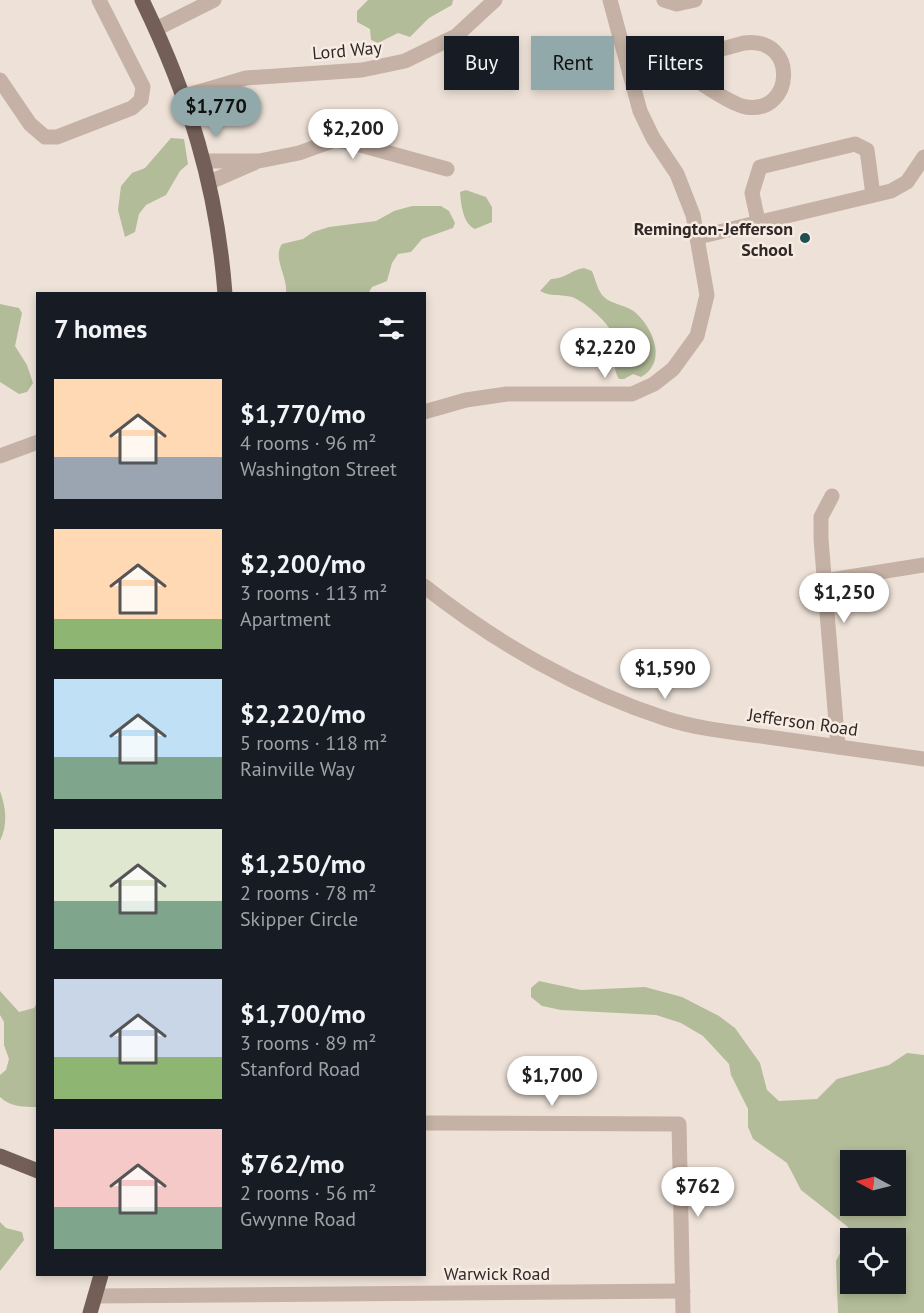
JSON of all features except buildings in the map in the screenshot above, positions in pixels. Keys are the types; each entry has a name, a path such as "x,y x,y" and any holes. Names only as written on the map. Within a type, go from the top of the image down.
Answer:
{"main road":[{"path":"144,0 185,96 205,161 217,220 225,292"},
{"path":"0,1156 36,1170"},
{"path":"90,1313 101,1276"}],"street":[{"path":"0,80 30,124 45,137 57,137 132,108 141,100 143,87 99,0"},
{"name":"Lord Way","path":"185,96 246,78 362,70 395,65 427,52 456,36 495,0"},
{"path":"610,0 626,59"},
{"path":"664,0 677,4 695,0"},
{"path":"156,29 205,2"},
{"path":"744,43 759,43 777,54 783,67 784,82 773,100 760,107 746,107 733,102 671,63 744,43"},
{"path":"426,411 487,396 531,393 619,396 642,391 654,384 682,358 702,324 707,288 698,237 679,180 646,126 635,90"},
{"path":"205,161 259,161 299,153 335,140 447,169"},
{"path":"758,221 752,193 760,167 855,144 867,150 873,195"},
{"path":"698,237 891,191 907,182 924,157"},
{"path":"210,182 259,161"},
{"path":"0,456 36,443"},
{"path":"832,496 821,518 838,747"},
{"path":"824,580 924,565"},
{"name":"Jefferson Road","path":"426,588 449,606 513,647 573,680 624,703 669,719 705,728 924,759"},
{"path":"426,1123 679,1124 683,1313"},
{"name":"Warwick Road","path":"95,1296 683,1291"}],"green space":[{"path":"368,0 453,0 452,5 429,18 410,37 398,33 378,43 371,40 370,29 357,22 357,11"},
{"path":"171,138 184,139 188,164 180,171 166,195 146,205 139,214 135,232 125,237 118,210 121,186 132,173 145,168"},
{"path":"466,190 486,197 492,207 492,222 475,229 471,227 465,219 462,208 460,192"},
{"path":"412,206 441,206 449,211 455,223 453,228 422,239 411,252 398,254 392,263 387,281 372,287 369,292 286,292 279,261 279,249 282,244 303,239 313,232 329,227 376,221 394,211"},
{"path":"584,268 592,271 604,297 634,311 653,337 656,355 654,364 641,377 633,374 619,379 615,369 615,343 612,333 603,320 590,308 572,297 540,291 551,279 560,278"},
{"path":"0,304 19,308 22,313 15,346 27,365 33,383 27,392 19,394 0,382"},
{"path":"0,791 5,816 0,841"},
{"path":"539,981 581,990 645,987 682,997 719,1016 735,1028 760,1063 767,1090 779,1101 817,1099 837,1079 889,1065 907,1053 924,1055 924,1313 838,1313 836,1261 840,1253 840,1294 906,1294 906,1228 848,1228 801,1190 787,1163 753,1139 748,1127 748,1109 731,1075 729,1064 703,1036 681,1023 656,1015 561,1010 542,1006 531,997 531,988"},
{"path":"0,991 19,1012 34,1008 36,1005 36,1107 13,1105 0,1097 0,1075 6,1070 9,1059 4,1045 4,1022 0,1015"},
{"path":"0,1222 6,1228 22,1232 24,1240 0,1271"}],"place":[{"name":"Remington-Jefferson School","path":"805,238"}]}
